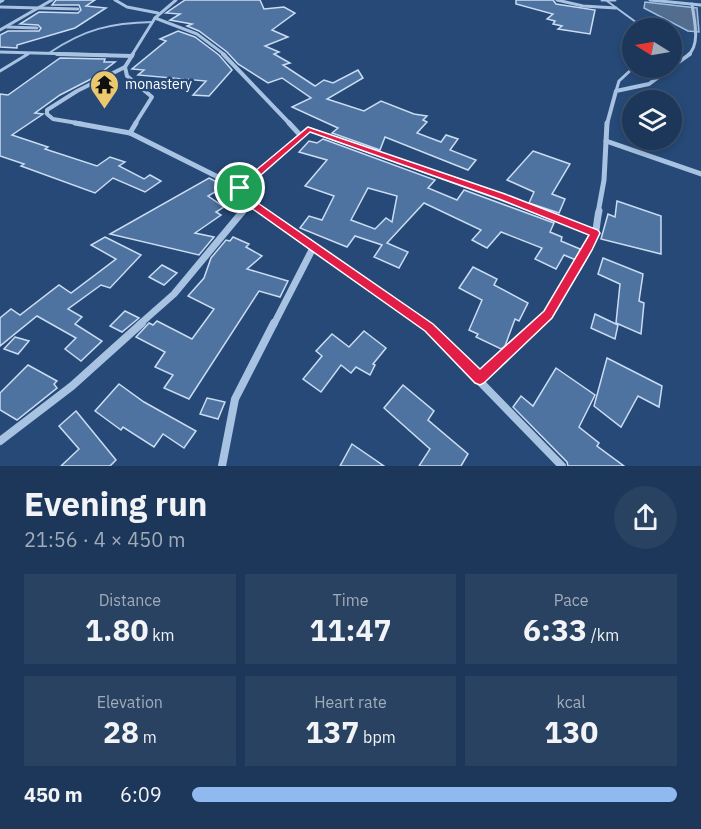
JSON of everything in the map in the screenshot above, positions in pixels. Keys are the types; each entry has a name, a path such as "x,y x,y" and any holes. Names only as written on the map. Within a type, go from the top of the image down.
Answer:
{"street":[{"path":"6,27 52,0"},
{"path":"115,0 127,7 197,34 225,55 301,136"},
{"path":"176,0 156,18 125,68 77,91 47,110 47,114 52,119 130,133 240,188 248,195 251,202 313,248 429,327 562,466"},
{"path":"557,0 583,6 616,8"},
{"path":"602,0 615,0"},
{"path":"650,0 701,5"},
{"path":"682,59 692,52 699,38 693,4"},
{"path":"0,7 78,9"},
{"path":"0,28 37,28"},
{"path":"0,52 132,56"},
{"path":"125,68 128,76 152,97 130,133"},
{"path":"480,378 548,315 589,248 595,233 604,180 607,118 616,91 649,84 657,78"},
{"path":"240,188 308,129 502,196 595,233"},
{"path":"606,141 701,174"},
{"path":"0,441 72,386 174,294 251,202"},
{"path":"222,466 235,399 313,248"}],"lane":[{"path":"607,0 630,18"},
{"path":"49,53 88,30 106,23 156,18"},
{"path":"0,72 29,53"},
{"path":"616,91 622,78"}],"water":[{"path":"645,2 697,8 699,32 682,28 682,18 663,18 644,8"}],"building":[{"path":"56,0 95,0 86,6 106,8 75,28 17,45 17,48 0,47 0,35 8,31 39,31 41,28 38,25 20,24 39,12 78,13 81,10 79,5 52,5"},
{"path":"185,0 260,0 264,9 284,7 295,13 272,30 288,37 265,46 279,52 274,54 290,63 283,65 315,86 324,80 333,83 358,70 363,78 327,99 364,111 381,101 414,114 427,116 423,120 427,122 417,133 441,142 446,135 458,139 450,150 476,160 468,170 385,137 380,150 332,133 338,128 292,107 311,98 282,78 268,83 238,64 227,52 199,31 187,26 192,24 170,20 180,14 166,13"},
{"path":"516,0 553,0 556,4 595,10 590,34 558,29 562,26 553,24 555,21 547,19 553,14 516,4"},
{"path":"178,31 195,37 219,55 232,70 209,96 193,95 206,81 138,75 144,70 132,69 166,41 160,39"},
{"path":"60,58 105,59 104,62 115,62 95,77 60,95 35,113 43,114 12,135 48,147 45,149 97,166 110,157 125,162 119,166 144,179 150,175 161,181 145,192 113,178 95,193 0,156 0,94 8,95"},
{"path":"323,139 435,180 428,188 457,200 464,190 554,223 550,232 562,237 561,241 580,249 578,258 576,260 564,255 556,269 535,259 542,248 501,232 487,248 472,240 481,230 424,203 387,243 408,252 399,268 374,257 382,245 355,236 347,247 300,228 309,216 322,220 334,196 305,186 327,160 299,152 309,141 317,143","holes":["368,188 397,196 392,222 386,218 375,229 351,220"]},
{"path":"533,151 570,164 552,194 565,199 559,213 529,203 534,192 507,180"},
{"path":"209,178 225,186 208,196 224,207 216,212 221,215 195,233 214,237 199,255 110,234"},
{"path":"617,201 661,216 661,254 601,239 608,214 615,217"},
{"path":"105,237 141,255 110,288 101,285 68,309 82,317 75,324 102,341 81,361 65,349 76,338 37,316 0,346 0,318 11,309 20,315 59,285 71,293 116,259 91,245"},
{"path":"233,237 249,244 246,247 262,256 247,269 288,281 280,297 259,291 189,399 164,388 173,375 155,367 165,352 136,337 149,323 153,325 157,321 192,339 214,309 188,296 204,278 211,258 226,240 230,241"},
{"path":"603,258 643,274 639,301 644,303 641,334 616,323 620,284 598,274"},
{"path":"162,265 177,273 164,285 149,277"},
{"path":"473,267 497,279 494,285 528,303 519,321 515,319 505,346 501,349 476,337 478,334 469,330 482,300 459,288"},
{"path":"125,311 139,318 122,332 110,326"},
{"path":"595,314 618,325 615,339 591,328"},
{"path":"364,331 386,348 373,364 375,365 370,375 356,367 351,373 341,365 321,392 303,379 322,356 316,351 332,334 349,347"},
{"path":"15,337 29,341 18,354 4,349"},
{"path":"607,358 662,386 659,407 638,396 621,427 594,406"},
{"path":"28,365 57,381 54,384 57,388 17,420 0,410 0,393"},
{"path":"556,368 595,395 579,427 599,443 597,446 624,466 568,466 567,462 513,407 521,396 533,406"},
{"path":"119,384 144,402 196,431 184,448 163,434 154,447 123,427 121,430 95,411"},
{"path":"403,385 434,411 428,420 468,454 461,466 419,466 430,449 384,408"},
{"path":"207,398 225,402 218,419 200,414"},
{"path":"76,411 116,460 110,466 61,466 79,449 59,426"},
{"path":"352,444 384,466 340,466"}],"place":[{"name":"monastery","path":"104,110"}],"route":[{"path":"308,129 502,196 595,233 589,248 548,315 480,378 429,327 313,248 251,202 248,195 240,188 308,129"}]}
